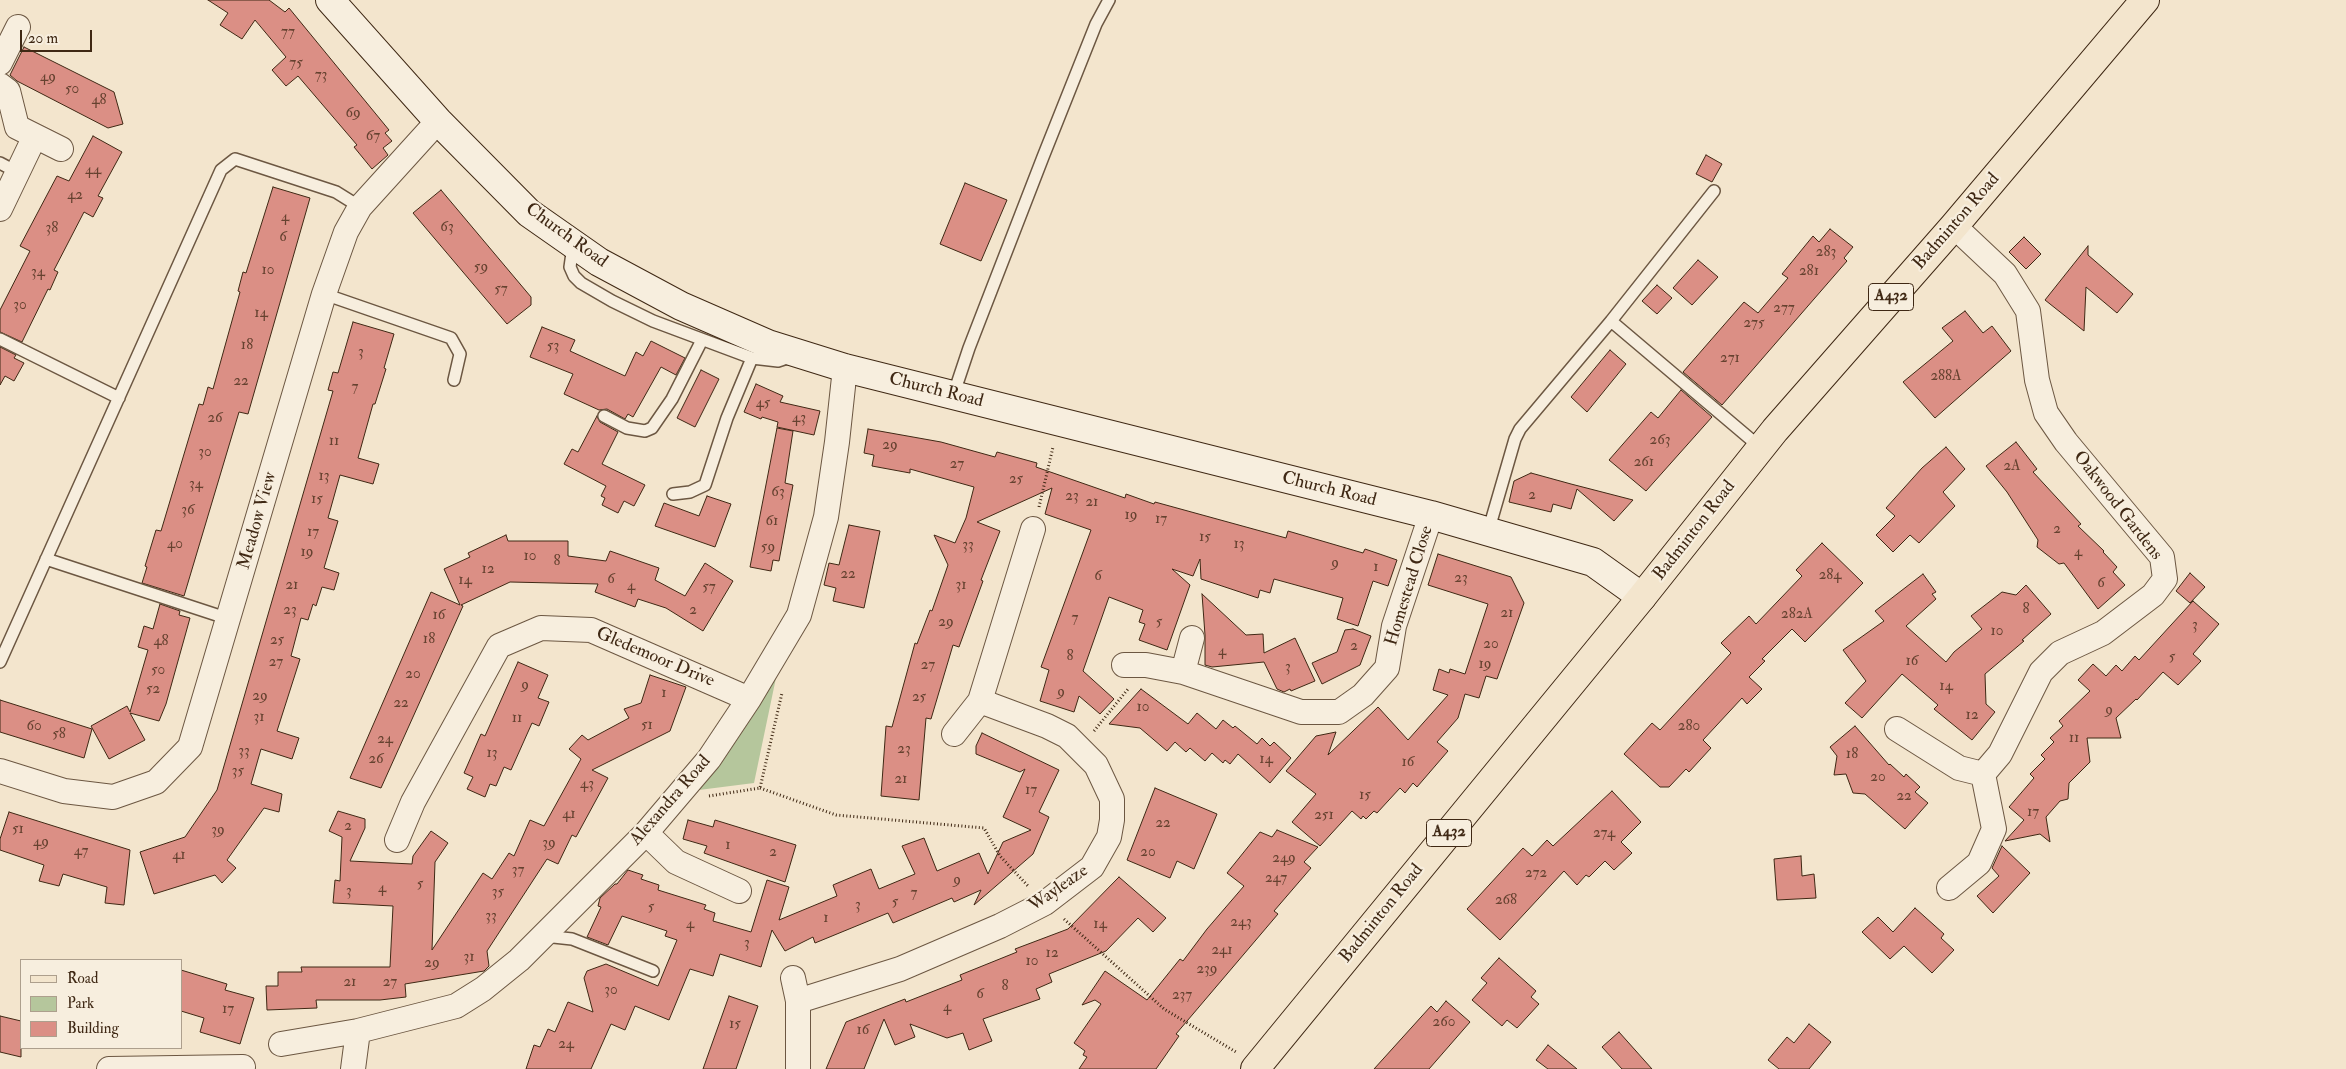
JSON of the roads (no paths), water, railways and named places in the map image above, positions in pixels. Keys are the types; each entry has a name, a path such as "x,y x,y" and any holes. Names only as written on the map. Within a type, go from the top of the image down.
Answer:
{"main road":[{"name":"Badminton Road","path":"1255,1069 1642,597 1760,448 1954,226 2145,0"}],"street":[{"name":"Church Road","path":"330,0 438,121 529,213 599,262 681,306 768,344 845,368 1431,515 1593,562 1642,597"},
{"path":"0,63 18,27"},
{"path":"0,85 8,91 26,131 60,149"},
{"name":"Meadow View","path":"0,771 64,791 113,797 156,782 190,747 324,294 346,232 360,207 438,121"},
{"path":"0,209 9,168 26,131"},
{"name":"Oakwood Gardens","path":"1954,226 2005,274 2028,311 2037,380 2046,413 2066,442 2162,557 2165,579 2153,595 2103,633 2060,652 2041,672 2000,754 1983,774"},
{"name":"Alexandra Road","path":"281,1044 358,1031 456,1006 490,983 542,936 646,833 709,759 749,699 799,615 826,517 838,442 845,368"},
{"name":"Homestead Close","path":"1135,665 1183,672 1301,712 1338,712 1363,695 1387,668 1394,626 1431,515"},
{"path":"954,734 980,701 1033,529"},
{"name":"Gledemoor Drive","path":"397,840 413,802 499,646 541,628 591,630 749,699"},
{"path":"1183,672 1192,638"},
{"name":"Wayleaze","path":"798,1001 900,969 1000,926 1046,902 1092,867 1109,837 1112,820 1112,799 1096,765 1067,736 1047,726 980,701"},
{"path":"1897,729 1959,768 1983,774 1994,830 1978,863 1949,888"},
{"path":"646,833 676,862 739,891"},
{"path":"793,978 798,1001 798,1069"},
{"path":"353,1069 358,1031"},
{"path":"109,1069 243,1068"}],"lane":[{"path":"953,396 969,348 1043,156 1096,24 1109,0"},
{"path":"0,662 221,170 236,159 336,192 360,207"},
{"path":"1488,532 1515,439 1520,429 1611,321 1714,191"},
{"path":"573,244 570,267 574,276 581,283 645,317 752,358 778,361 788,358 796,352"},
{"path":"324,294 451,338 460,354 454,380"},
{"path":"1611,321 1760,448"},
{"path":"0,339 119,398"},
{"path":"604,416 627,428 646,431 652,428 672,399 702,340"},
{"path":"673,494 690,492 705,485 727,418 752,358"},
{"path":"46,559 229,619"},
{"path":"542,936 572,939 653,971"}]}
